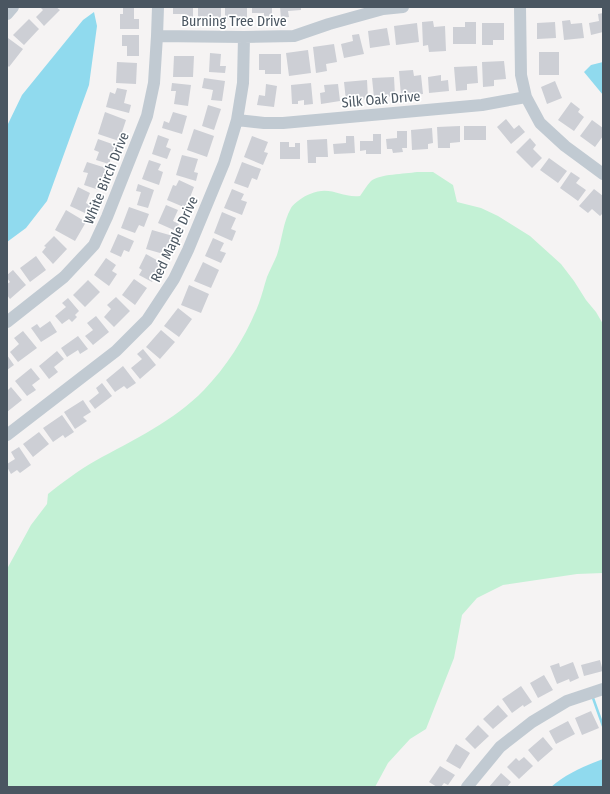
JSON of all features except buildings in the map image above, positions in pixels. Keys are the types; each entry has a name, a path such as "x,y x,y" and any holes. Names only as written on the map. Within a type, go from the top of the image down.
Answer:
{"street":[{"path":"7,14 13,7"},
{"name":"White Birch Drive","path":"7,322 64,277 94,245 148,116 154,83 158,36 158,7"},
{"name":"Burning Tree Drive","path":"158,36 294,36 329,24 383,10 402,7"},
{"path":"520,7 522,75 526,97 540,123 565,146 603,174"},
{"name":"Red Maple Drive","path":"7,435 116,351 147,320 174,279 188,250 224,163 237,120 243,82 244,37"},
{"name":"Silk Oak Drive","path":"237,120 264,123 284,123 482,105 526,97"},
{"path":"467,787 500,747 532,722 567,701 603,689"}],"green space":[{"path":"417,172 433,172 453,185 457,202 481,208 498,216 530,236 561,264 603,324 603,573 577,574 503,585 477,598 462,615 454,658 426,729 410,739 388,763 375,787 7,787 7,569 31,525 47,504 48,494 71,476 166,421 192,401 213,380 229,360 249,327 259,303 267,277 277,255 284,225 292,206 302,198 317,192 330,191 360,196 371,181 375,179"}],"water":[{"path":"94,12 97,26 89,85 47,201 26,228 7,242 7,126 22,95 83,20"},
{"path":"603,62 603,95 584,72 591,65"},
{"path":"603,759 603,787 551,787 563,778 589,764"}],"waterway":[{"path":"593,698 603,726"}]}
